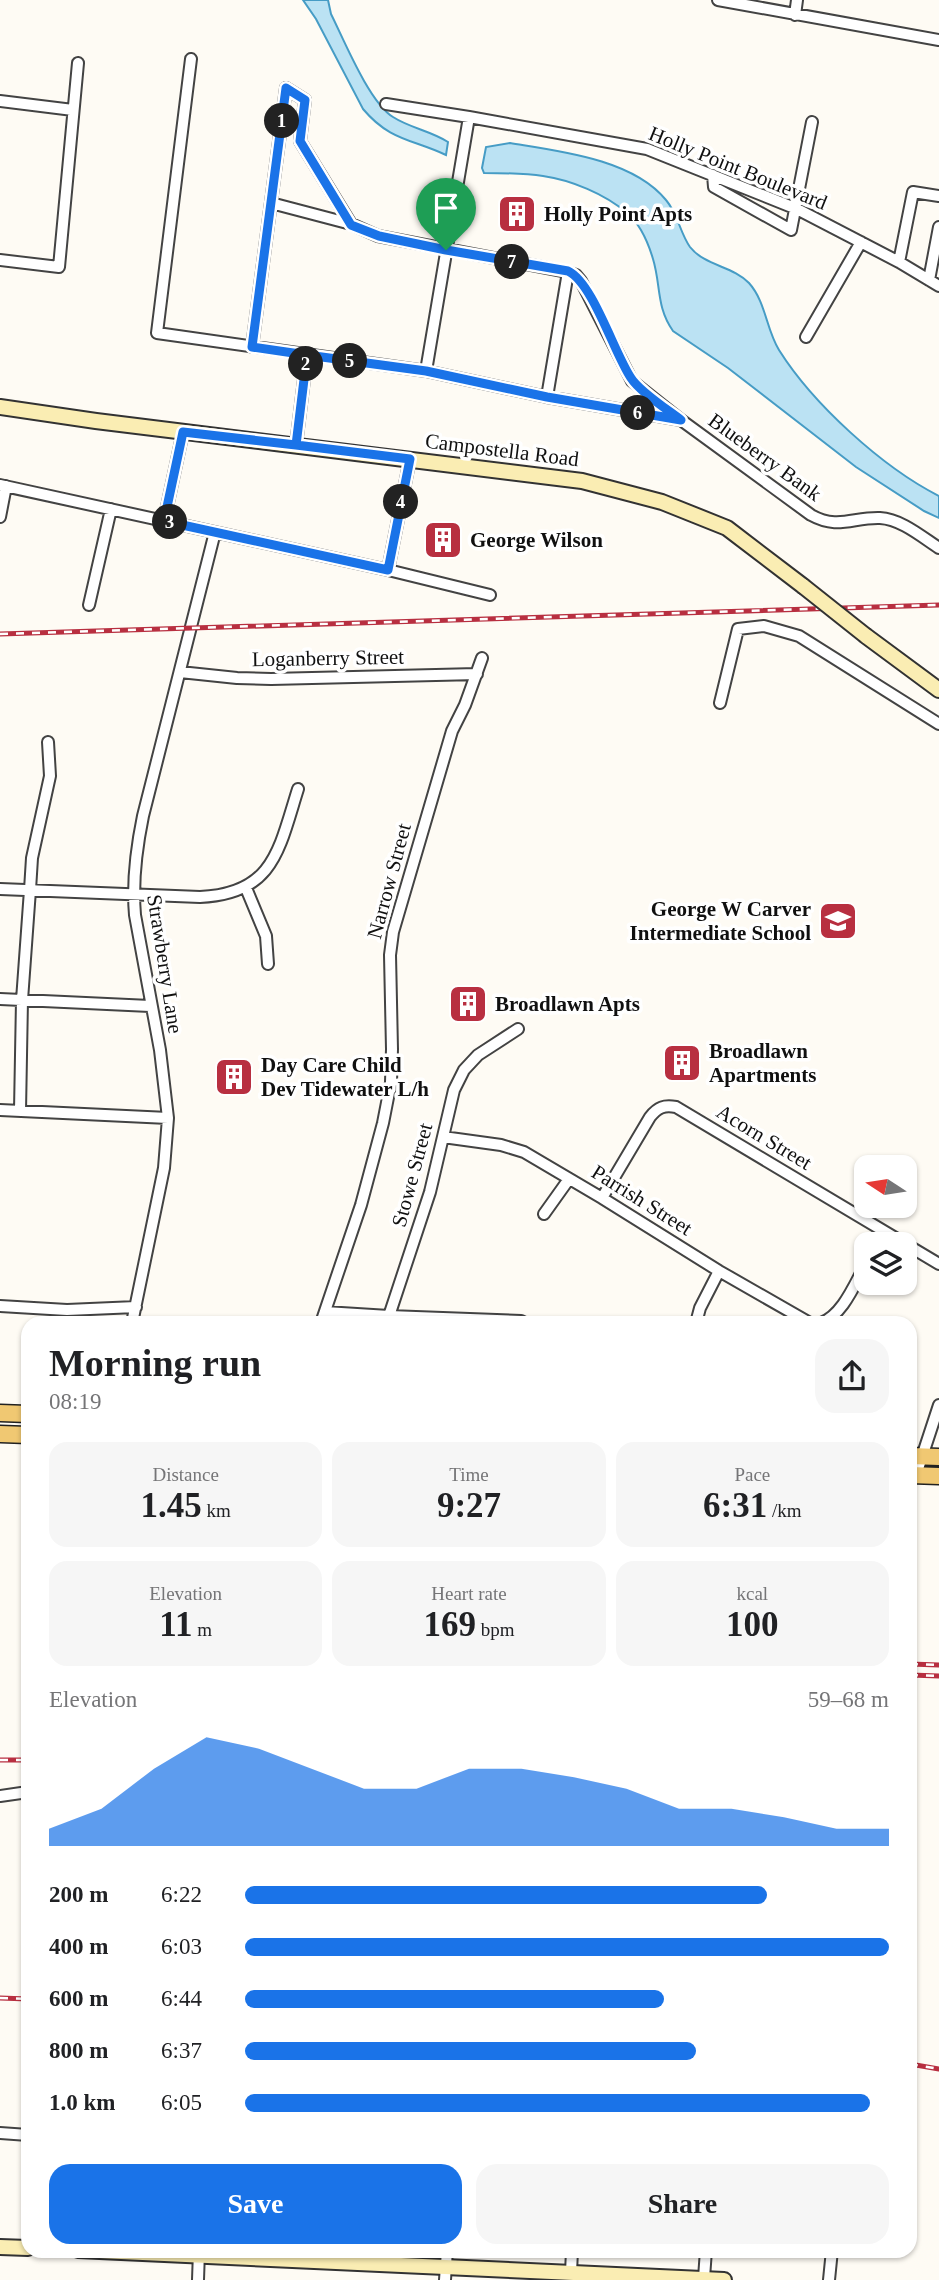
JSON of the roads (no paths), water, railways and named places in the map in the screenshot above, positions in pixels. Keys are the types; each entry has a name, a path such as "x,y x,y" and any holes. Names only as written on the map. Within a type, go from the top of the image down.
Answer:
{"main road":[{"name":"Campostella Road","path":"0,407 582,481 662,502 727,528 939,690"},
{"path":"0,1413 21,1414"},
{"path":"0,1434 21,1435"},
{"path":"917,1475 939,1476"},
{"path":"0,2247 21,2248"},
{"path":"258,2258 446,2274 571,2273 724,2280"}],"street":[{"path":"718,0 939,40"},
{"path":"795,15 797,0"},
{"path":"191,59 158,333 426,371 547,397 681,420"},
{"path":"0,260 59,267 78,63"},
{"path":"252,347 286,88 305,100 300,141 351,225"},
{"path":"0,101 73,110"},
{"name":"Holly Point Boulevard","path":"386,104 648,149 797,209 934,283"},
{"path":"426,371 469,117"},
{"path":"713,175 714,187 791,230 812,122"},
{"path":"899,262 914,192 939,196"},
{"path":"271,203 351,225 379,236 568,271 547,397"},
{"path":"934,283 939,227"},
{"path":"806,337 861,242"},
{"name":"Blueberry Bank","path":"568,271 581,281 632,381 681,420 824,522 883,518 895,521 939,548"},
{"path":"296,445 307,355"},
{"path":"164,521 183,432"},
{"path":"388,570 410,459"},
{"path":"0,517 3,485 490,595"},
{"path":"89,605 111,509"},
{"name":"Strawberry Lane","path":"134,1316 164,1168 168,1118 160,1050 150,1006 133,894 134,860 215,533"},
{"path":"720,703 738,629 764,626 799,636 939,723"},
{"name":"Narrow Street","path":"323,1316 362,1205 391,1082 390,955 393,932 452,731 482,659"},
{"name":"Loganberry Street","path":"180,672 271,679 477,674"},
{"path":"20,1111 22,1000 32,858 50,776 48,743"},
{"path":"0,889 216,897 246,888 275,858 298,789"},
{"path":"246,888 266,936 268,964"},
{"path":"0,999 150,1006"},
{"name":"Stowe Street","path":"389,1316 430,1192 454,1090 464,1070 478,1055 518,1029"},
{"name":"Acorn Street","path":"602,1198 650,1117 657,1109 676,1107 885,1232"},
{"path":"0,1110 168,1118"},
{"name":"Parrish Street","path":"443,1137 501,1145 524,1153 798,1316"},
{"path":"544,1214 569,1179"},
{"name":"Acorn Street","path":"917,1251 939,1264"},
{"path":"698,1316 719,1271"},
{"path":"833,1316 854,1284"},
{"path":"0,1306 66,1310 136,1307"},
{"path":"325,1311 389,1316"},
{"path":"924,1457 939,1405"},
{"path":"0,1796 21,1793"},
{"path":"0,2133 21,2134"},
{"path":"198,2280 199,2258"},
{"path":"571,2273 572,2258"},
{"path":"704,2278 705,2258"},
{"path":"829,2280 831,2258"}],"water":[{"path":"303,0 328,0 331,14 350,54 375,98 393,117 448,142 446,155 402,138 373,120 363,109 316,19"},
{"path":"510,143 594,159 635,175 652,186 670,205 690,247 703,258 742,277 755,290 779,350 810,392 872,451 917,484 939,496 939,518 856,467 728,368 673,331 664,313 646,240 636,222 618,206 576,184 554,178 484,173 482,168 486,147"}],"railway":[{"path":"0,634 939,605"},
{"path":"917,1664 939,1665"},
{"path":"917,1675 939,1676"},
{"path":"0,1760 21,1760"},
{"path":"0,1998 21,1999"},
{"path":"917,2065 939,2069"}],"place":[{"name":"Holly Point Apts","path":"517,214"},
{"name":"George Wilson","path":"443,540"},
{"name":"George W Carver Intermediate School","path":"838,921"},
{"name":"Broadlawn Apts","path":"468,1004"},
{"name":"Broadlawn Apartments","path":"682,1063"},
{"name":"Day Care Child Dev Tidewater L/h","path":"234,1077"}]}
